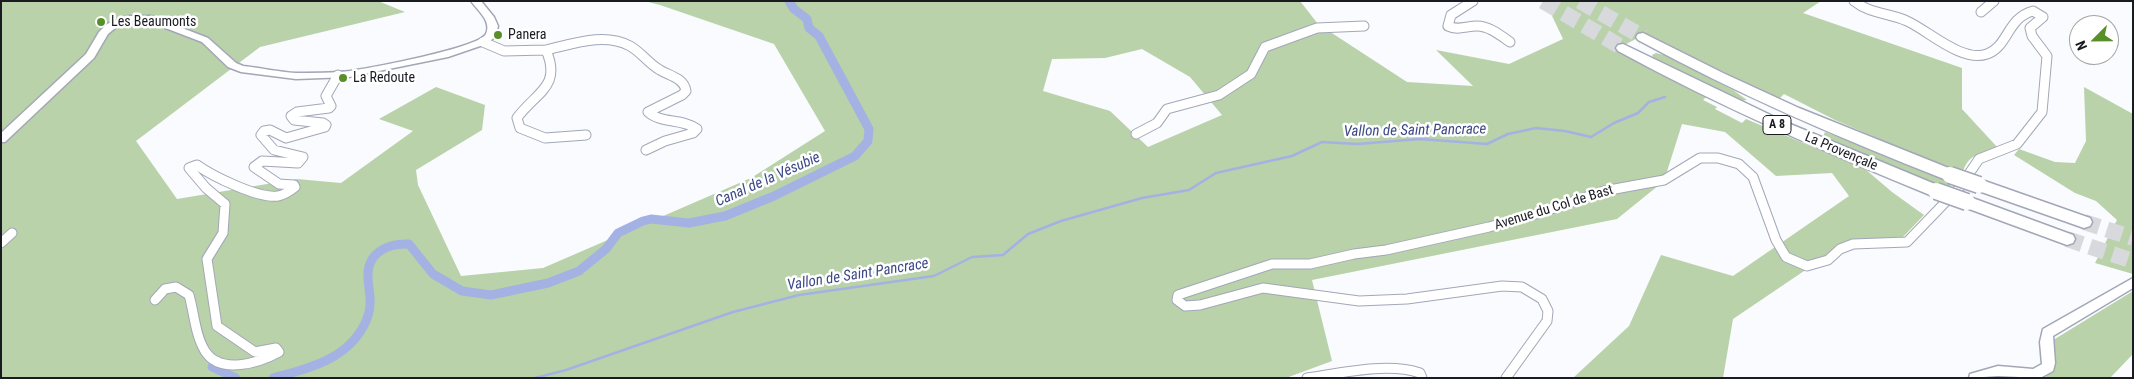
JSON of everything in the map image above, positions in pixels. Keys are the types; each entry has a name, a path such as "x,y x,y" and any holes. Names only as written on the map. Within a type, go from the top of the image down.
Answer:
{"highway":[{"name":"La Provençale","path":"1643,37 1712,74 1787,109 1950,175 2084,222"},
{"name":"La Provençale","path":"1623,48 1734,106 1824,146 1936,191 2067,239"}],"street":[{"path":"1,140 90,56 104,32 117,22 131,18 148,18 205,40 232,65 241,69 296,76 338,75 448,54 483,42 490,37 493,26 489,17 476,1"},
{"path":"1473,1 1451,15 1448,26 1459,29 1483,26 1510,42"},
{"name":"Avenue du Col de Bast","path":"1506,378 1547,321 1548,311 1542,299 1522,287 1502,286 1407,299 1360,301 1263,288 1200,305 1185,306 1177,300 1181,293 1221,282 1272,264 1310,264 1354,254 1386,250 1536,214 1604,191 1664,180 1700,158 1718,158 1739,164 1753,177 1776,240 1786,257 1807,266 1828,260 1840,249 1853,244 1906,242 1960,187 1979,159 2017,144 2042,112 2047,56 2032,36 2030,28 2043,17 2033,11 2028,11 2012,24 1994,51 1985,56 1979,56 1960,51 1921,27 1864,8 1854,1"},
{"path":"1981,12 1994,1"},
{"path":"1136,134 1157,123 1167,109 1219,95 1251,74 1265,47 1280,43 1301,32 1336,24 1364,26"},
{"path":"483,42 504,51 546,50 599,39 615,41 629,46 651,64 682,82 686,87 686,91 682,95 648,112 654,116 680,120 693,125 697,129 646,150"},
{"path":"546,50 554,74 549,85 520,112 517,118 520,128 536,137 548,140 586,135"},
{"path":"155,300 165,290 176,287 189,295 205,351 215,361 238,364 260,361 279,352 276,348 255,352 218,326 211,293 207,259 223,233 225,204 206,188 188,168 197,166 257,196 279,196 290,192 295,187 294,185 279,184 254,167 262,161 298,163 303,157 289,156 278,152 261,135 264,131 270,130 281,138 292,138 325,127 326,125 323,123 294,120 291,116 297,112 329,108 326,96 338,75"},
{"path":"1,244 12,233"},
{"path":"1975,378 1998,370 2035,374 2048,367 2050,357 2045,344 2047,333 2133,282"},
{"path":"1307,378 1356,371 1406,368 1420,373 1422,378"}],"green space":[{"path":"1,1 378,1 405,12 260,47 136,141 177,199 297,179 341,183 413,131 379,119 436,87 485,105 482,130 416,170 418,185 461,276 543,268 751,178 825,131 774,44 644,1 1300,1 1318,24 1407,82 1473,86 1436,50 1509,64 1563,39 1545,1 1821,1 1803,13 1962,68 1962,109 1998,148 1975,156 1967,162 1962,174 1895,149 1896,146 1835,120 1784,94 1779,99 1645,34 1617,49 1706,97 1703,100 1717,107 1715,109 1742,123 1746,119 1865,169 1892,192 1924,215 1902,238 1844,244 1733,319 1723,378 1573,378 1629,326 1661,255 1733,276 1849,196 1832,173 1776,176 1725,132 1682,124 1664,181 1617,219 1312,280 1332,361 1286,378 1,378","holes":["1142,49 1190,77 1222,115 1148,147 1110,111 1043,91 1052,59 1105,58"]},
{"path":"1656,53 1664,55 1733,90 1747,100 1740,101 1654,60 1652,55"},
{"path":"2084,87 2133,114 2133,274 2095,263 2117,220 2096,201 2075,193 2014,155 2019,149 2055,162 2075,163 2086,141"},
{"path":"1825,132 1954,181 1947,190 1822,139"},
{"path":"2133,291 2133,354 2110,378 2045,378 2056,364 2050,342"}],"waterway":[{"name":"Canal de la Vésubie","path":"273,378 323,362 345,349 354,340 368,317 370,297 368,277 371,262 380,251 393,245 409,244 433,274 462,291 491,295 548,283 579,271 606,249 618,233 643,221 651,219 689,223 725,216 774,196 855,156 868,141 869,129 819,36 809,28 807,19 794,9 789,1"},
{"name":"Vallon de Saint Pancrace","path":"535,378 566,370 733,312 799,295 934,276 972,257 1003,255 1028,234 1061,221 1142,198 1189,190 1216,173 1292,156 1322,142 1358,144 1420,139 1487,144 1508,134 1536,128 1565,131 1591,137 1614,123 1638,113 1649,102 1665,97"},
{"name":"Canal de la Vésubie","path":"212,367 236,378"}],"tunnel":[{"path":"1543,1 1623,48"},
{"path":"1580,1 1643,37"},
{"path":"2084,222 2133,238"},
{"path":"2067,239 2133,261"}],"place":[{"name":"Les Beaumonts","path":"101,22"},
{"name":"Panera","path":"498,35"},
{"name":"La Redoute","path":"343,78"}]}
